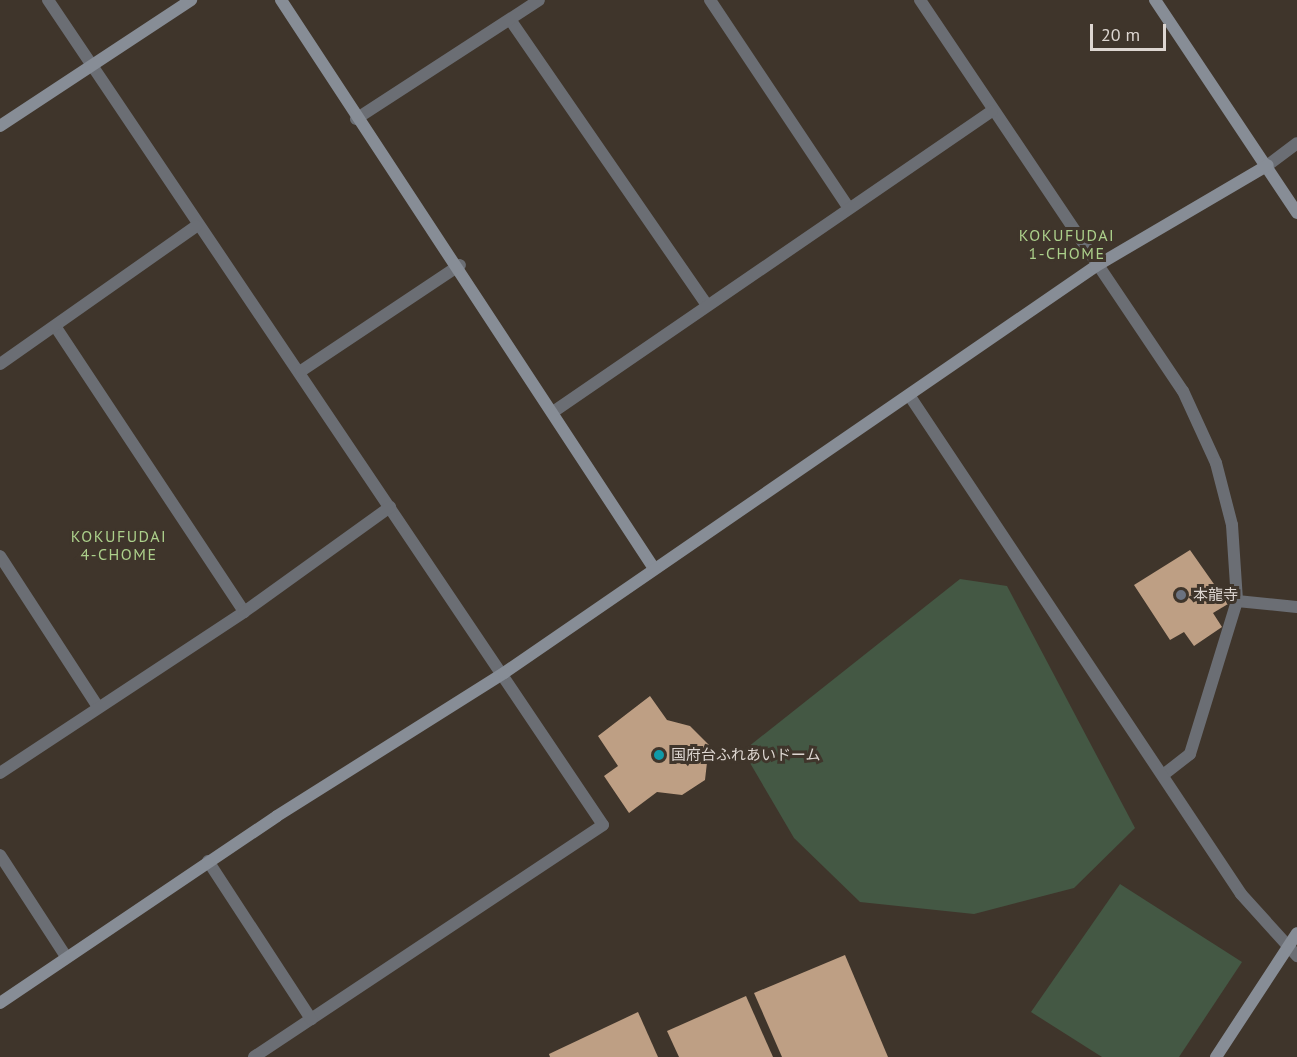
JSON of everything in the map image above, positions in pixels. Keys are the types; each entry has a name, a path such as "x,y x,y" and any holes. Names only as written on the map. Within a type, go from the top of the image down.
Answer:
{"street":[{"path":"48,0 93,63 196,226 301,371 603,825 254,1057"},
{"path":"0,126 190,0"},
{"path":"281,0 356,118 460,265 653,567"},
{"path":"356,118 511,21 539,0"},
{"path":"711,0 849,207"},
{"path":"920,0 1096,266 1183,391 1216,463 1232,525 1237,601 1191,754 1164,774"},
{"path":"1155,0 1268,165 1297,213"},
{"path":"511,21 707,304"},
{"path":"553,412 707,304 992,111"},
{"path":"0,1003 65,955 208,861 504,673 653,567 1096,266 1268,165 1297,143"},
{"path":"0,364 196,226"},
{"path":"301,371 460,265"},
{"path":"55,326 244,612"},
{"path":"909,395 1164,774 1241,894 1292,952"},
{"path":"0,772 244,612 390,507"},
{"path":"0,556 98,707"},
{"path":"1237,601 1297,607"},
{"path":"0,855 65,955"},
{"path":"208,861 311,1019"},
{"path":"1216,1057 1292,952 1297,933"}],"green space":[{"path":"960,579 1007,586 1135,828 1074,888 974,914 860,902 794,838 743,751"},
{"path":"1120,884 1242,962 1179,1057 1102,1057 1031,1012"}],"building":[{"name":"本龍寺","path":"1190,550 1228,604 1213,613 1222,627 1194,646 1184,632 1170,640 1134,585"},
{"name":"国府台ふれあいドーム","path":"650,696 667,720 690,726 709,745 705,780 682,795 657,792 629,813 604,776 618,766 598,736"},
{"path":"845,955 888,1057 782,1057 754,993"},
{"path":"746,996 773,1057 679,1057 667,1031"},
{"path":"638,1012 658,1057 550,1057 549,1054"}],"place":[{"name":"本龍寺","path":"1181,595"},
{"name":"国府台ふれあいドーム","path":"659,755"}],"district":[{"name":"KOKUFUDAI 1-CHOME","path":"1067,244"},
{"name":"KOKUFUDAI 4-CHOME","path":"119,545"}]}
